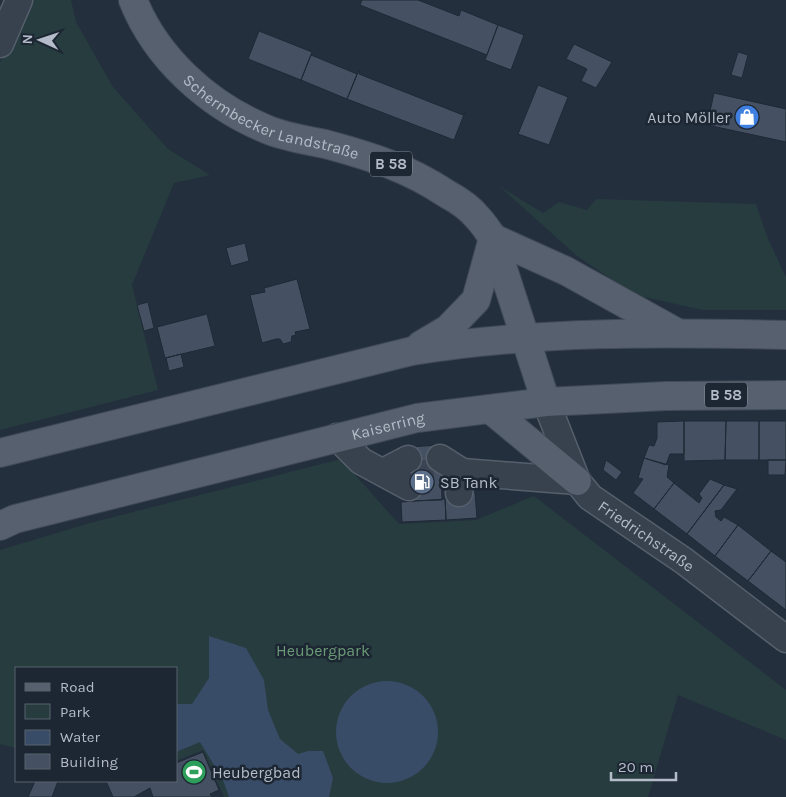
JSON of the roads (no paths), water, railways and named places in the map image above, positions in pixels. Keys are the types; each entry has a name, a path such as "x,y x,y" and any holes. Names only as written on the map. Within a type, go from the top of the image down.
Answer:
{"main road":[{"name":"Schermbecker Landstraße","path":"133,0 139,15 157,45 173,64 192,83 224,108 266,130 375,157 424,178 462,203 477,216 493,238 527,338 546,402"},
{"name":"B 58","path":"493,238 566,271 678,332"},
{"path":"412,351 448,328 476,300 493,238"},
{"name":"B 58","path":"527,338 602,333 678,332 786,335"},
{"path":"0,453 412,351 466,342 527,338"},
{"name":"Kaiserring","path":"0,526 16,519 135,488 417,418 546,402 666,396 786,395"},
{"path":"490,408 578,481"}],"street":[{"path":"0,44 19,0"},
{"name":"Friedrichstraße","path":"546,402 578,481 590,497 606,510 684,561 786,639"},
{"path":"337,437 361,461 383,472 408,474"},
{"path":"449,476 578,481"}],"water":[{"path":"209,636 246,648 264,680 268,710 280,739 298,754 308,751 323,751 333,778 329,797 229,797 223,780 200,742 178,751 178,704 192,704 209,678"},
{"path":"387,681 406,685 423,696 434,713 438,732 434,751 423,768 406,779 387,783 368,779 351,768 340,751 336,732 340,713 351,696 368,685"}],"tunnel":[{"path":"408,474 441,472"}],"place":[{"name":"Auto Möller","path":"747,117"},
{"name":"SB Tank","path":"422,482"},
{"name":"Heubergbad","path":"194,772"}],"park label":[{"name":"Heubergpark","path":"323,650"}]}
